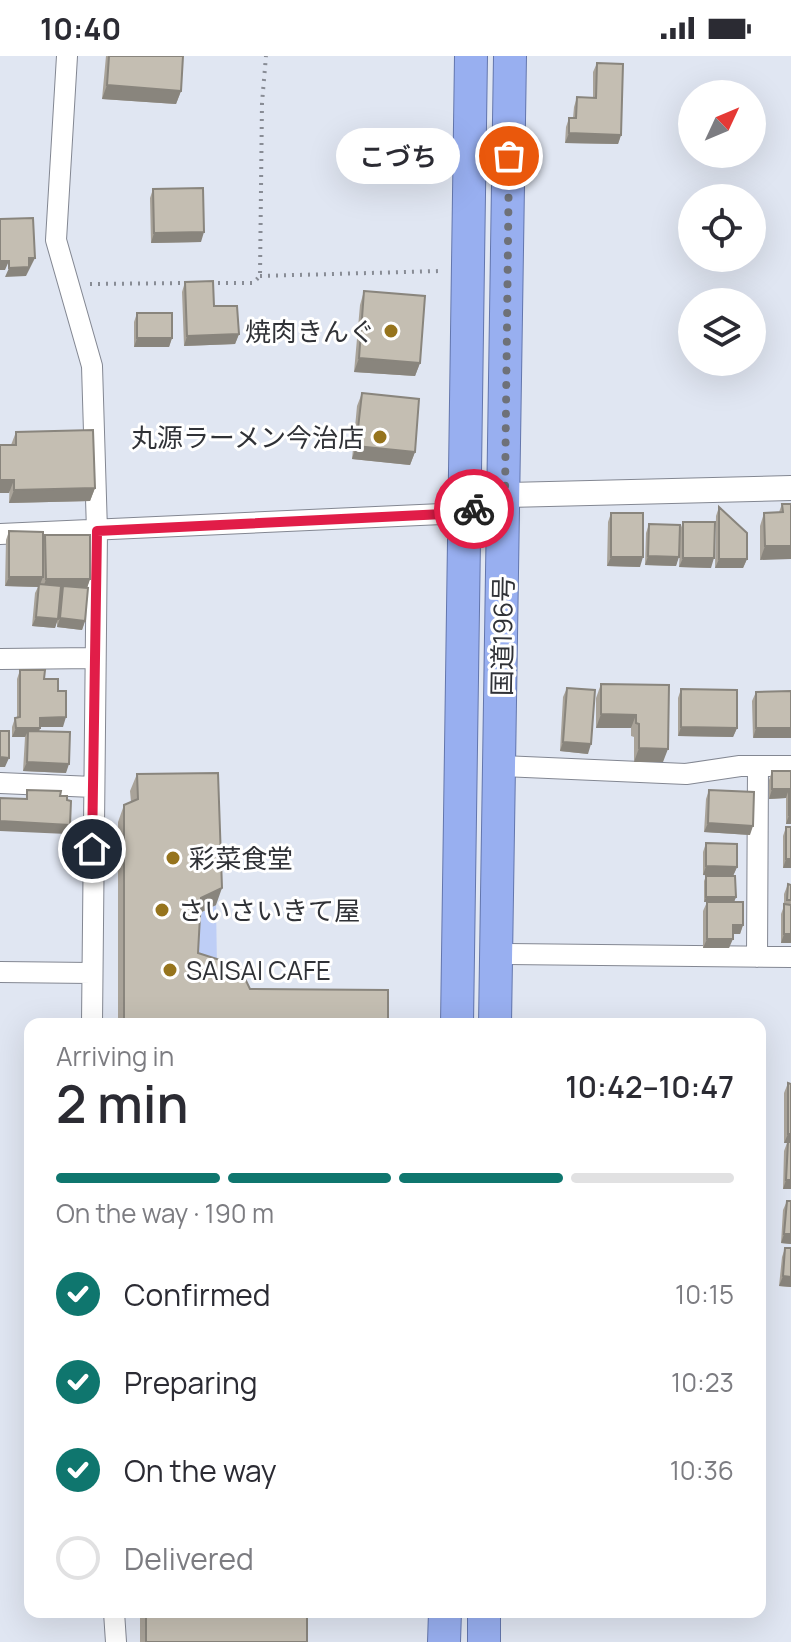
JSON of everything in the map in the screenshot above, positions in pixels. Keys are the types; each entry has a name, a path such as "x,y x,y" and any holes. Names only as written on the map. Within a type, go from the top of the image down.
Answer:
{"highway":[{"name":"国道196号","path":"457,1018 471,56"},
{"name":"国道196号","path":"495,1018 510,56"},
{"path":"444,1642 445,1618"},
{"path":"484,1618 484,1642"}],"street":[{"path":"67,56 56,240 92,366 97,531 92,1018"},
{"path":"0,534 464,513 505,495 791,488"},
{"path":"0,659 95,658"},
{"path":"500,766 686,774 740,766 791,766"},
{"path":"757,957 758,766"},
{"path":"0,783 93,787"},
{"path":"496,954 791,957"},
{"path":"0,972 91,973"},
{"path":"114,1618 116,1642"}],"path":[{"path":"260,276 262,103 266,56"},
{"path":"207,283 253,283 260,276 468,270"},
{"path":"68,284 191,283"}],"shaded area":[{"path":"216,905 217,966 192,970 195,915"}],"building":[{"path":"109,56 183,56 181,91 107,85"},
{"path":"597,63 623,64 621,135 569,133 569,118 576,118 577,97 596,98"},
{"path":"203,188 204,232 154,233 153,189"},
{"path":"33,218 35,258 29,258 29,267 9,268 9,261 0,261 0,219"},
{"path":"213,281 214,306 237,306 239,334 187,336 185,282"},
{"path":"364,291 425,296 420,363 359,358"},
{"path":"137,313 172,313 172,338 137,338"},
{"path":"362,393 419,399 415,452 356,446"},
{"path":"93,430 95,488 14,490 14,480 0,480 0,445 16,445 16,432"},
{"path":"782,504 791,504 791,546 765,546 764,513 783,512"},
{"path":"719,507 747,533 747,559 719,559"},
{"path":"611,513 643,513 643,557 611,557"},
{"path":"683,522 715,522 714,558 683,558"},
{"path":"649,524 680,525 679,557 648,556"},
{"path":"9,531 43,532 43,577 9,577"},
{"path":"45,535 90,535 90,579 46,579"},
{"path":"39,584 61,586 58,619 36,617"},
{"path":"63,586 88,588 85,621 60,618"},
{"path":"20,670 45,670 44,679 58,679 58,691 66,691 66,717 40,718 40,728 16,728 15,718 20,717"},
{"path":"601,684 669,685 668,749 639,748 636,715 601,714"},
{"path":"567,688 595,690 591,744 563,742"},
{"path":"681,689 737,690 737,728 681,727"},
{"path":"791,691 791,728 756,728 756,692"},
{"path":"0,731 9,731 9,758 0,757"},
{"path":"28,731 70,732 69,764 27,762"},
{"path":"772,771 791,771 791,815 789,789 772,789"},
{"name":"さいさいきて屋","path":"218,773 222,888 201,898 198,953 239,966 250,989 388,990 388,1018 124,1018 124,805 138,799 137,774"},
{"path":"27,790 61,791 60,796 67,796 67,800 71,801 70,825 0,821 0,798 27,799"},
{"path":"709,790 754,792 753,826 708,823"},
{"path":"786,827 791,827 791,859 786,859"},
{"path":"706,843 737,844 737,867 706,866"},
{"path":"706,876 735,876 736,897 706,897"},
{"path":"788,884 791,885 791,900 787,900"},
{"path":"707,902 743,902 743,925 733,925 733,939 707,939"},
{"path":"784,904 791,905 791,934 784,934"},
{"path":"788,1083 791,1084 791,1134 788,1134"},
{"path":"788,1142 791,1142 791,1180 786,1180"},
{"path":"787,1201 791,1201 791,1234 784,1234"},
{"path":"785,1248 791,1248 791,1277 783,1276"},
{"path":"146,1618 307,1618 307,1642 146,1642"}],"way so far":[{"path":"474,509 505,495 509,156"}],"place":[{"name":"こづち","path":"509,156"},
{"name":"焼肉きんぐ","path":"391,331"},
{"name":"丸源ラーメン今治店","path":"380,437"},
{"name":"彩菜食堂","path":"173,858"},
{"name":"さいさいきて屋","path":"162,910"},
{"name":"SAISAI CAFE","path":"170,970"}],"route":[{"path":"92,849 97,531 464,513 474,509"}]}
